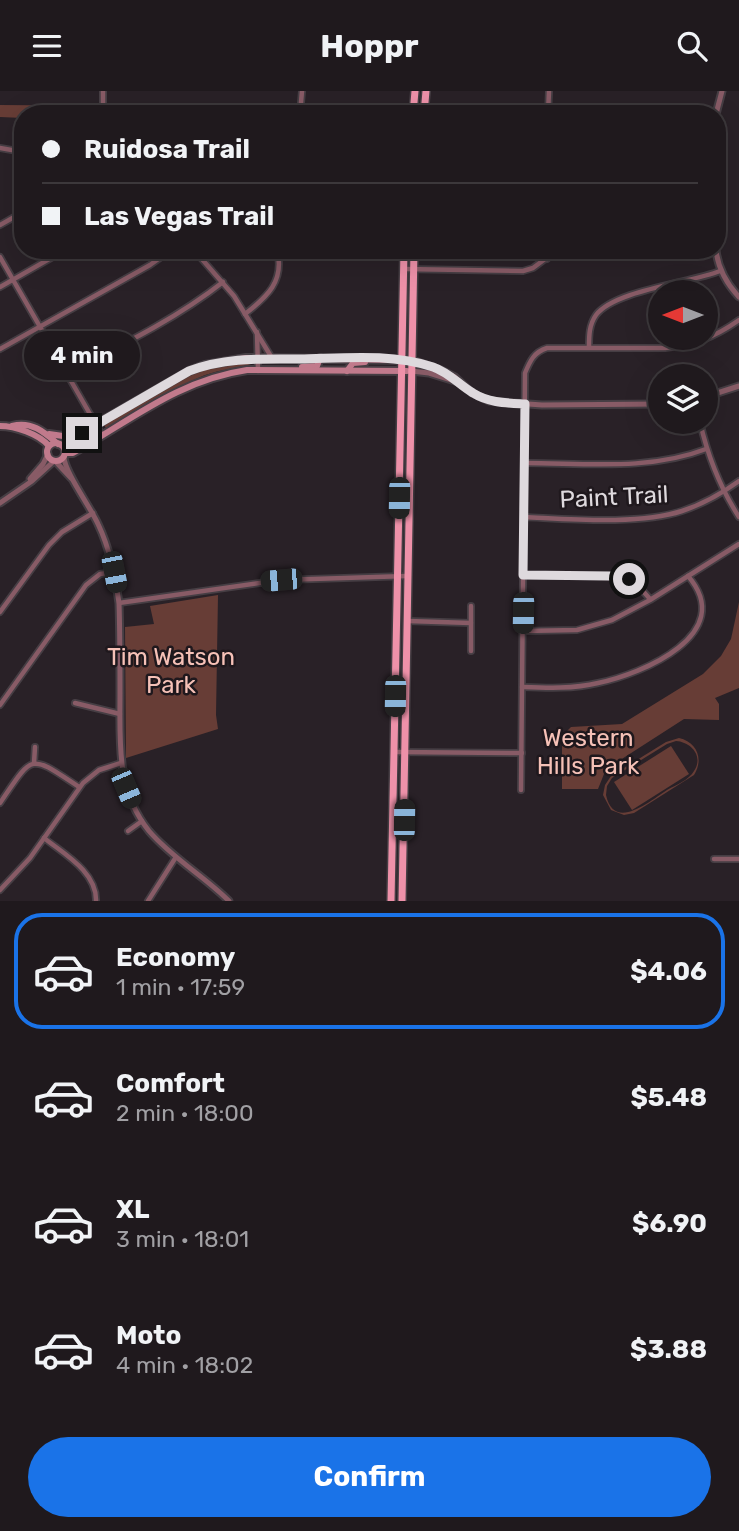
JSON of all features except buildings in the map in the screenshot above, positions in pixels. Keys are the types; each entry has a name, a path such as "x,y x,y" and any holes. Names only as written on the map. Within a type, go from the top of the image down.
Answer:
{"main road":[{"path":"391,901 404,259"},
{"path":"402,901 414,259"},
{"path":"0,426 26,425 47,434 64,447 82,433 189,371 205,365 258,358 412,360"},
{"path":"291,371 295,367 317,366 320,358"},
{"path":"347,371 353,363 376,358"},
{"path":"12,426 36,436 55,461 198,381 221,374 258,370 411,371"},
{"path":"47,434 64,436 82,433"},
{"path":"60,444 64,455"},
{"path":"48,450 60,444"},
{"path":"399,498 409,498"},
{"path":"393,848 403,848"}],"street":[{"path":"0,257 102,435"},
{"path":"0,287 49,259"},
{"path":"0,349 158,259"},
{"path":"202,259 223,282 272,358"},
{"path":"245,314 273,290 279,269 278,259"},
{"path":"403,269 523,271 534,268 547,259"},
{"path":"718,259 720,271 739,297"},
{"path":"589,347 591,325 595,316 605,306 720,271"},
{"path":"67,373 202,299 223,282"},
{"path":"521,790 525,404 526,373 532,358 547,348 683,346 714,337 739,320"},
{"path":"257,331 258,370"},
{"path":"412,360 441,370 472,393 489,401 525,404 648,404"},
{"path":"411,371 431,373 458,382"},
{"path":"718,393 739,386"},
{"path":"703,434 724,492 739,517"},
{"path":"525,463 641,463 706,449"},
{"path":"23,486 43,464 48,450"},
{"path":"64,455 64,465 103,535 114,572 119,603 121,763 126,788 142,821 176,857 224,899"},
{"path":"0,503 39,476 55,461 73,480"},
{"name":"Paint Trail","path":"524,517 623,519 661,516 692,507 724,492 739,481"},
{"path":"0,612 49,545 62,532 93,513"},
{"path":"523,631 577,630 600,625 626,614 739,544"},
{"path":"0,705 86,585 100,574 114,572"},
{"path":"523,575 622,577 634,582 650,600"},
{"path":"119,603 269,582 408,576"},
{"path":"522,687 565,688 599,683 649,665 677,649 696,629 702,615 697,589 688,576"},
{"path":"471,606 471,651"},
{"path":"407,621 471,623"},
{"path":"112,649 120,649"},
{"path":"75,703 120,714"},
{"path":"34,763 35,747"},
{"path":"394,752 522,753"},
{"path":"0,803 16,778 34,763 46,765 79,787"},
{"path":"0,890 21,869 79,787 99,770 121,763"},
{"path":"128,831 142,821"},
{"path":"44,838 86,873 96,890 96,901"},
{"path":"148,901 176,857"},
{"path":"714,859 739,859"}],"green space":[{"path":"0,105 14,105 14,118 0,117"},
{"path":"251,361 251,364 211,373 186,383 106,428 104,425 192,373 206,368"},
{"name":"Tim Watson Park","path":"218,595 218,729 126,758 125,627 154,624 150,606"},
{"name":"Western Hills Park","path":"739,602 739,688 715,698 719,704 719,720 684,719 614,764 604,774 598,789 562,789 562,736 571,727 622,724 703,674 721,656 731,639"},
{"path":"679,738 694,747 697,752 698,757 698,763 694,775 634,813 624,815 611,810 603,795 611,776 666,742","holes":["681,742 691,747 697,755 697,765 689,777 633,811 624,813 610,806 606,795 612,778 667,744"]},
{"path":"671,746 689,774 632,810 614,782"}],"route":[{"path":"82,433 189,371 205,365 246,358 412,360 455,377 472,393 489,401 525,404 523,575 612,576 629,579"}]}
